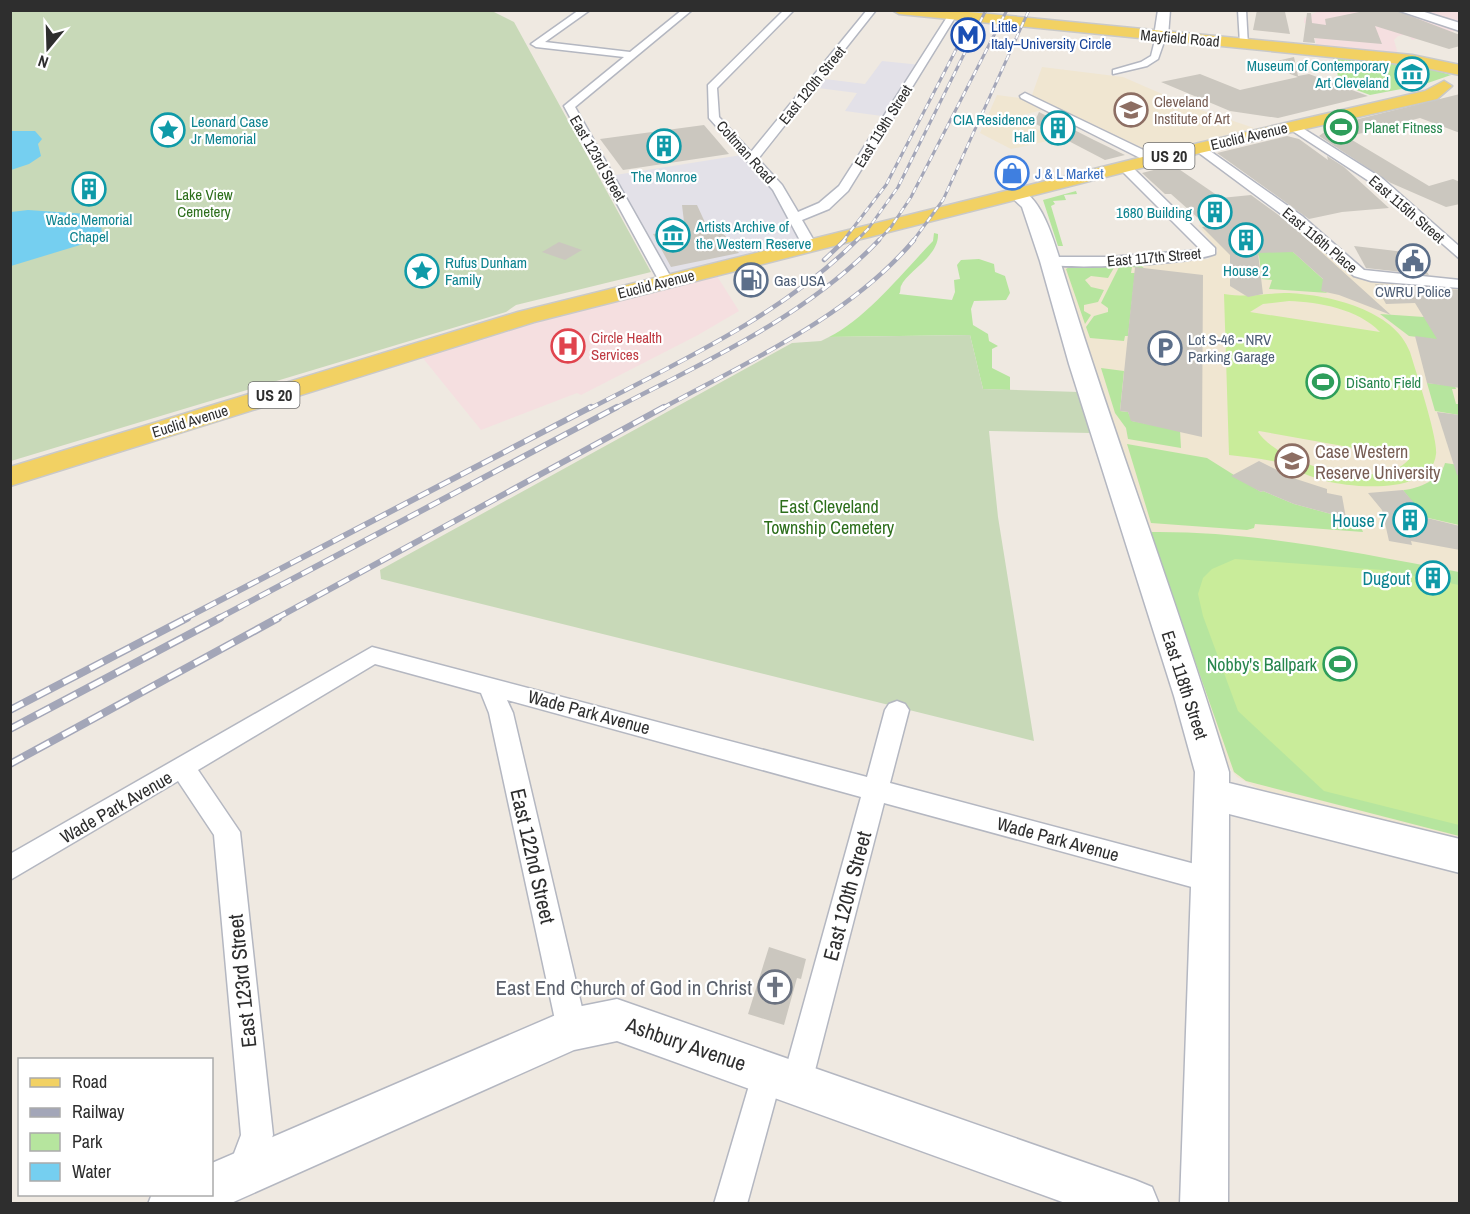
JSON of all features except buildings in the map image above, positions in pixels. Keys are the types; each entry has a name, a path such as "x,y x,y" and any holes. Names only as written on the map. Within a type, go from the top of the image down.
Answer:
{"main road":[{"name":"Mayfield Road","path":"899,10 1412,60 1460,70"},
{"name":"Euclid Avenue","path":"10,477 526,317 1301,124 1341,110 1427,88 1452,84"}],"street":[{"path":"586,10 536,44 632,55"},
{"name":"East 123rd Street","path":"666,281 569,106 688,10"},
{"name":"Coltman Road","path":"790,10 712,87 714,118 778,188 810,246"},
{"name":"East 120th Street","path":"752,159 872,10"},
{"path":"1117,72 1144,64 1155,57 1159,50 1164,10"},
{"path":"1242,10 1245,44"},
{"path":"1403,10 1460,27"},
{"name":"East 119th Street","path":"796,218 824,206 844,188 952,16"},
{"path":"1025,96 1154,160"},
{"name":"East 115th Street","path":"1301,124 1379,182 1460,255"},
{"name":"East 116th Place","path":"1198,148 1298,219 1359,273 1371,277 1460,284"},
{"name":"East 117th Street","path":"1050,261 1161,258 1200,255 1210,250 1125,167"},
{"name":"East 118th Street","path":"1017,194 1030,205 1050,261 1102,434 1190,696 1212,772 1204,1203"},
{"name":"Wade Park Avenue","path":"10,868 372,656 488,684 1210,880"},
{"name":"East 122nd Street","path":"488,684 501,713 572,1029"},
{"name":"East 120th Street","path":"730,1203 782,1077 875,790 897,711"},
{"name":"East 123rd Street","path":"183,768 227,832 257,1135 228,1189"},
{"path":"1212,794 1460,856"},
{"name":"Ashbury Avenue","path":"228,1189 572,1029 616,1020 782,1077 1086,1195 1135,1203"},
{"path":"172,1203 189,1196"}],"shaded area":[{"path":"1321,10 1459,11 1459,30 1412,40 1407,34 1398,36 1394,40 1398,54 1317,48 1312,24 1304,23 1304,18"},
{"path":"882,61 921,65 889,117 845,111 857,93 810,87 817,78 865,84"},
{"name":"Cleveland Institute of Art","path":"1042,67 1123,77 1192,107 1254,128 1153,153 1055,107 1014,117 1057,139 1011,149 980,133 997,95 1021,98 1032,95"},
{"path":"748,154 778,188 810,246 666,281 609,176"},
{"name":"Case Western Reserve University","path":"1253,222 1258,226 1296,222 1364,278 1459,288 1459,840 1259,789 1237,777 1222,758 1061,267 1208,259 1218,251 1198,225"},
{"name":"Circle Health Services","path":"717,276 739,311 698,335 581,395 577,393 481,430 422,357 556,317"}],"green space":[{"name":"Lake View Cemetery","path":"11,11 492,11 514,22 651,272 516,305 506,312 11,461"},
{"path":"1333,57 1419,66 1451,75 1422,85 1370,95 1340,84"},
{"path":"1076,191 1077,194 1064,195 1066,200 1053,201 1055,204 1051,206 1063,246 1058,246 1043,200"},
{"path":"934,233 938,234 933,250 904,280 899,294 952,300 955,292 954,280 960,279 957,265 961,260 979,259 994,264 995,272 1005,276 1010,293 1006,300 974,301 971,309 973,325 988,334 989,341 998,346 992,349 992,368 1010,377 1010,390 983,389 970,335 829,337 843,329 884,294 933,241"},
{"path":"1292,251 1325,281 1323,291 1328,293 1269,289 1272,280 1262,279 1259,256 1255,252"},
{"path":"1139,264 1145,269 1132,267 1131,273 1135,273 1128,336 1125,336 1124,341 1090,338 1086,327 1094,316 1108,312 1108,308 1101,303 1119,267"},
{"path":"1071,266 1115,266 1108,278 1091,276 1085,280 1091,287 1104,290 1098,302 1084,305 1084,311 1091,315 1085,324 1066,269"},
{"name":"DiSanto Field","path":"1289,293 1341,301 1376,315 1402,337 1417,374 1436,446 1436,454 1431,467 1421,476 1390,486 1338,484 1273,461 1229,455 1224,294","holes":["1289,301 1338,308 1361,318 1380,332 1250,312 1263,304","1259,431 1410,458 1397,469 1378,474 1332,471 1287,455 1269,444"]},
{"path":"1380,314 1424,317 1441,340 1409,336"},
{"name":"East Cleveland Township Cemetery","path":"970,335 983,389 1079,392 1091,433 989,431 998,517 1034,741 381,579 380,570 792,343 821,341 829,337"},
{"path":"1101,368 1124,371 1120,411 1128,412 1132,421 1180,430 1181,448 1128,439 1126,428 1115,413"},
{"path":"1427,383 1455,386 1456,389 1452,389 1456,404 1459,404 1459,415 1435,411"},
{"path":"1127,444 1207,458 1261,492 1294,504 1346,518 1344,522 1361,527 1363,532 1255,524 1254,528 1247,530 1151,523"},
{"path":"1445,463 1459,465 1459,525 1424,517 1403,490 1416,488 1428,482 1439,474"},
{"name":"Nobby's Ballpark","path":"1152,532 1268,539 1459,572 1459,836 1246,781 1234,772 1151,536"},
{"name":"Nobby's Ballpark","path":"1235,559 1383,570 1459,585 1459,825 1324,791 1238,711 1203,616 1198,594 1203,578 1212,569"}],"water":[{"path":"11,131 35,131 42,139 38,144 41,156 29,164 11,170"},
{"path":"28,210 87,214 100,221 103,238 11,266 11,212"}],"railway":[{"path":"857,240 868,229 898,187 986,10"},
{"path":"878,241 891,227 911,197 1007,10"},
{"path":"913,241 943,200 1029,10"},
{"path":"843,241 886,185 961,40"},
{"path":"824,260 845,240"},
{"path":"589,409 695,354 764,313 828,267 857,240"},
{"path":"661,409 763,355 829,315 888,267 914,240"},
{"path":"614,409 754,335 788,314 851,267 878,241"},
{"path":"184,619 591,407"},
{"path":"217,619 617,407"},
{"path":"275,619 664,407"},
{"path":"10,710 187,618"},
{"path":"10,729 220,618"},
{"path":"10,764 278,618"}],"place":[{"name":"Little Italy–University Circle","path":"968,35"},
{"name":"Museum of Contemporary Art Cleveland","path":"1412,74"},
{"name":"Cleveland Institute of Art","path":"1131,110"},
{"name":"Planet Fitness","path":"1341,127"},
{"name":"CIA Residence Hall","path":"1058,128"},
{"name":"Leonard Case Jr Memorial","path":"168,130"},
{"name":"The Monroe","path":"664,146"},
{"name":"J & L Market","path":"1012,173"},
{"name":"Wade Memorial Chapel","path":"89,189"},
{"name":"1680 Building","path":"1215,212"},
{"name":"Artists Archive of the Western Reserve","path":"673,235"},
{"name":"House 2","path":"1246,240"},
{"name":"CWRU Police","path":"1413,261"},
{"name":"Rufus Dunham Family","path":"422,271"},
{"name":"Gas USA","path":"751,280"},
{"name":"Circle Health Services","path":"568,346"},
{"name":"Lot S-46 - NRV Parking Garage","path":"1165,348"},
{"name":"DiSanto Field","path":"1323,382"},
{"name":"Case Western Reserve University","path":"1292,461"},
{"name":"House 7","path":"1410,520"},
{"name":"Dugout","path":"1433,578"},
{"name":"Nobby's Ballpark","path":"1340,664"},
{"name":"East End Church of God in Christ","path":"775,987"}]}
